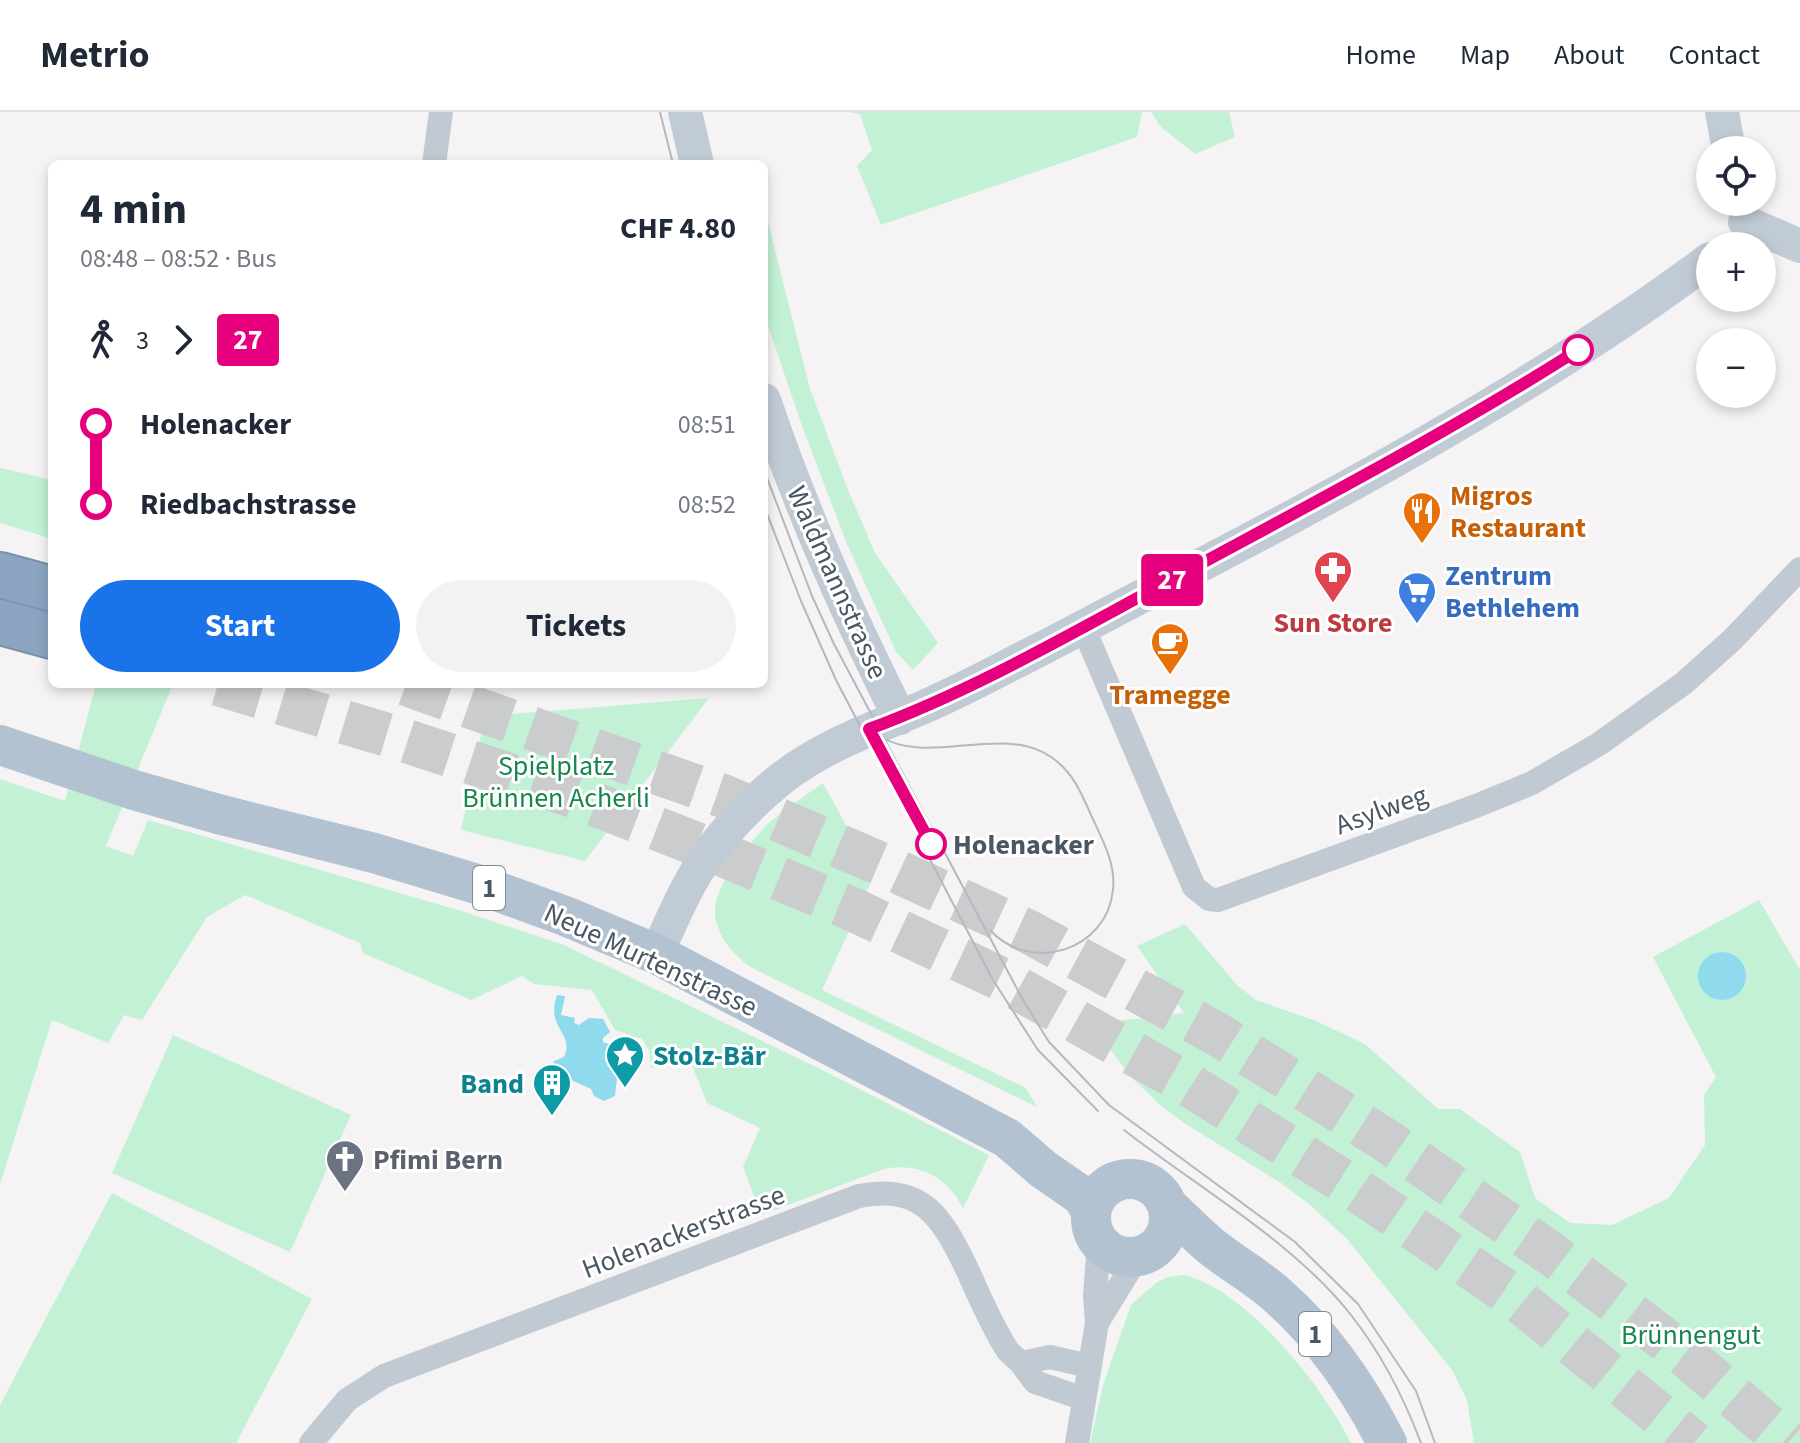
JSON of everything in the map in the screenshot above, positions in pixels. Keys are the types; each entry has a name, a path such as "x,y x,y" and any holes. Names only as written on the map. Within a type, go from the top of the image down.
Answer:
{"highway":[{"path":"0,575 48,588"},
{"path":"0,622 48,635"}],"main road":[{"name":"Neue Murtenstrasse","path":"0,745 134,790 374,853 480,885 656,954 1007,1138 1043,1169 1082,1196 1095,1226"},
{"name":"Neue Murtenstrasse","path":"1007,1138 1053,1148 1120,1180"},
{"path":"1143,1254 1163,1238 1167,1228 1167,1205 1153,1187 1143,1181 1120,1180 1101,1192 1095,1226 1116,1255 1143,1254 1215,1249"},
{"name":"1","path":"1167,1205 1215,1249 1269,1288 1314,1333 1367,1402 1387,1443"}],"street":[{"path":"435,160 441,112"},
{"path":"685,112 696,160"},
{"path":"1722,112 1726,136"},
{"path":"1737,223 1800,246"},
{"path":"656,954 698,869 723,836 783,777 825,749 951,695 1374,472 1641,310 1696,269"},
{"name":"Waldmannstrasse","path":"768,411 810,526 900,718"},
{"name":"Asylweg","path":"1083,627 1194,887 1209,899 1228,899 1532,783 1599,744 1684,683 1732,640 1800,569"},
{"name":"Holenackerstrasse","path":"311,1443 347,1400 384,1376 845,1201 880,1192 904,1195 937,1215 1003,1343 1035,1382 1084,1399"},
{"path":"1077,1443 1097,1323 1095,1226"},
{"path":"1097,1323 1143,1254"},
{"path":"1021,1363 1050,1357 1089,1366"}],"green space":[{"path":"848,112 1142,112 1137,137 881,225 857,166 872,150 860,114"},
{"path":"1151,112 1229,112 1235,137 1195,154 1161,127"},
{"path":"768,222 810,389 848,490 875,553 938,643 913,670 896,652 847,544 768,326"},
{"path":"0,468 48,479 48,538 0,523"},
{"path":"95,688 171,688 106,846 133,856 148,820 468,913 564,945 989,1155 963,1208 949,1188 931,1174 897,1167 884,1169 761,1215 743,1167 760,1128 707,1103 688,1055 651,1068 649,1050 642,1039 615,1030 592,990 534,984 522,976 471,1000 363,953 360,943 245,895 207,917 142,1020 124,1015 108,1043 52,1020 0,1184 0,779 65,801"},
{"name":"Spielplatz Brünnen Acherli","path":"709,698 585,861 461,830 485,716"},
{"path":"823,783 874,876 822,990 1026,1088 1037,1107 752,968 727,944 715,913 726,878 768,824"},
{"name":"Brünnengut","path":"1759,900 1800,970 1800,1443 1474,1443 1467,1400 1452,1370 1347,1239 1281,1183 1159,1104 1129,1075 1092,1024 1184,1013 1137,946 1185,924 1238,986 1256,1000 1316,1021 1365,1044 1438,1109 1460,1109 1520,1152 1535,1198 1570,1223 1612,1225 1669,1198 1705,1145 1704,1095 1716,1077 1653,957"},
{"path":"173,1035 351,1115 290,1252 112,1173"},
{"path":"112,1193 312,1299 236,1443 0,1443 0,1405"},
{"path":"1184,1275 1208,1284 1232,1299 1281,1344 1303,1369 1351,1443 1090,1443 1104,1382 1131,1305 1156,1283 1168,1277"}],"water":[{"path":"1722,952 1731,953 1739,959 1745,967 1745,985 1739,993 1731,999 1722,1000 1713,999 1705,993 1699,985 1698,976 1699,967 1705,959 1713,953"},
{"path":"557,995 565,996 561,1015 575,1018 574,1023 579,1025 589,1018 603,1019 610,1032 603,1042 620,1048 624,1043 638,1044 643,1054 643,1065 638,1071 624,1073 617,1078 615,1096 604,1101 594,1096 591,1089 569,1079 561,1083 551,1078 549,1072 554,1061 564,1057 566,1049 555,1016"}],"tunnel":[{"path":"231,688 573,796 852,909 1001,979 1186,1083 1354,1188 1517,1299 1694,1443"},
{"path":"417,688 723,796 881,864 1029,932 1217,1034 1384,1139 1550,1253 1685,1355 1788,1443"}],"tram line":[{"path":"660,112 672,160"},
{"path":"768,480 812,596 834,644 1023,1000 1049,1042 1109,1105 1295,1242 1358,1304 1416,1391 1435,1443"},
{"path":"768,516 836,680 993,980 1038,1050 1098,1111"},
{"path":"879,736 920,748 988,744 1031,748 1058,763 1079,790 1110,861 1113,890 1108,911 1097,928 1082,941 1045,953 1025,951 1007,943 990,930"},
{"path":"1124,1130 1244,1216 1328,1288 1382,1360 1421,1443"}],"bus line":[{"name":"27","path":"931,844 869,729 951,695 1374,472 1578,350"}],"place":[{"name":"Migros Restaurant","path":"1422,545"},
{"name":"Sun Store","path":"1333,604"},
{"name":"Zentrum Bethlehem","path":"1417,625"},
{"name":"Tramegge","path":"1170,676"},
{"name":"Holenacker","path":"931,844"},
{"name":"Stolz-Bär","path":"625,1089"},
{"name":"Band","path":"552,1117"},
{"name":"Pfimi Bern","path":"345,1193"}]}
